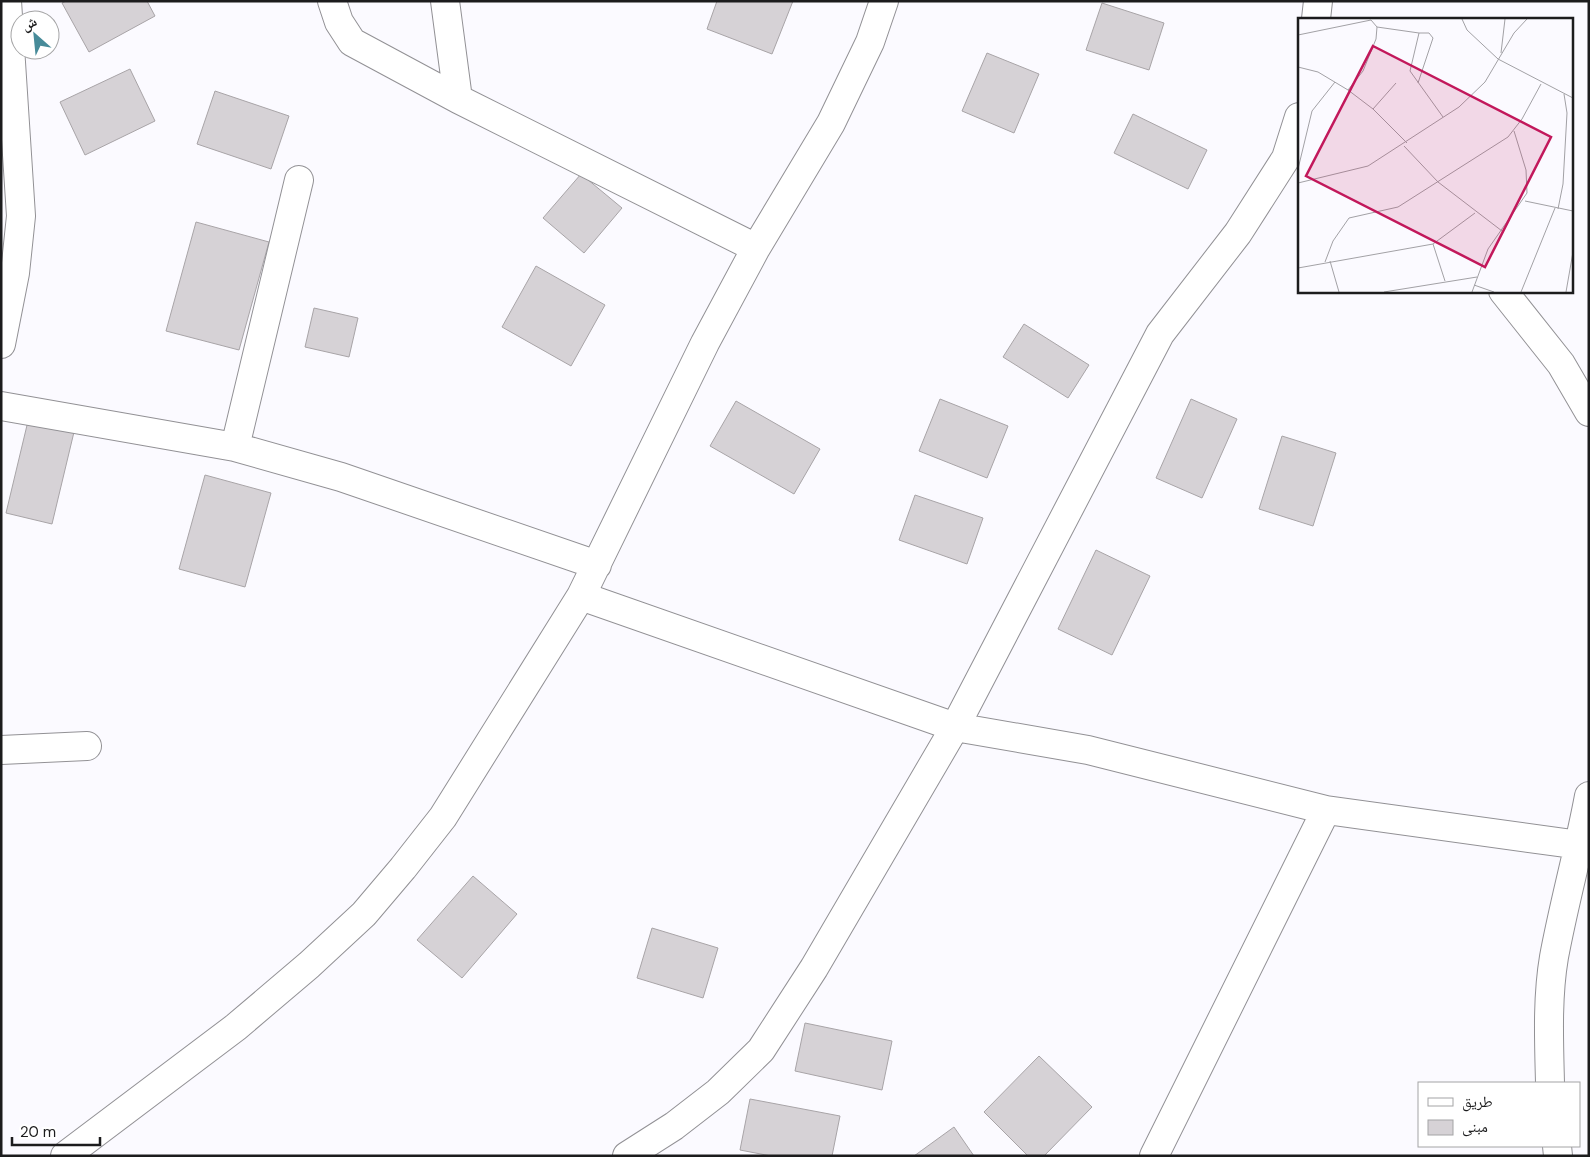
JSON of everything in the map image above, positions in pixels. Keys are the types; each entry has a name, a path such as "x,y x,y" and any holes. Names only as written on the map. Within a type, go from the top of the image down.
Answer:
{"street":[{"path":"1,344 15,273 21,216 7,1"},
{"path":"332,1 339,22 352,42 458,99 756,248"},
{"path":"445,1 458,99"},
{"path":"65,1156 236,1027 309,965 364,914 403,868 442,816 581,596 705,343 756,248 831,124 870,42 884,1"},
{"path":"1316,18 1318,1"},
{"path":"627,1156 674,1126 718,1092 761,1050 814,968 955,728 1160,334 1243,225 1286,158 1298,120"},
{"path":"235,447 299,180"},
{"path":"1504,292 1561,364 1589,412"},
{"path":"1,406 235,447 342,477 597,565"},
{"path":"581,596 955,728 1088,750 1326,810 1580,845"},
{"path":"1,750 87,746"},
{"path":"1550,1082 1549,1022 1554,958 1580,845 1589,796"},
{"path":"1154,1156 1326,810"}],"building":[{"path":"66,1 147,1 155,16 89,52 62,3"},
{"path":"717,1 793,1 772,54 707,29"},
{"path":"1102,3 1164,23 1149,70 1086,50"},
{"path":"987,53 1039,74 1014,133 962,111"},
{"path":"130,69 155,121 85,155 60,102"},
{"path":"215,91 289,116 271,169 197,144"},
{"path":"1133,114 1207,150 1188,189 1114,153"},
{"path":"581,174 622,208 584,253 543,218"},
{"path":"196,222 269,242 239,350 166,331"},
{"path":"536,266 605,305 571,366 502,327"},
{"path":"314,308 358,318 349,357 305,347"},
{"path":"1024,324 1089,365 1068,398 1003,357"},
{"path":"940,399 1008,426 987,478 919,451"},
{"path":"1191,399 1237,419 1202,498 1156,478"},
{"path":"736,401 820,449 794,494 710,446"},
{"path":"28,421 74,432 52,524 6,513"},
{"path":"1282,436 1336,453 1313,526 1259,509"},
{"path":"205,475 271,493 245,587 179,569"},
{"path":"915,495 983,518 967,564 899,540"},
{"path":"1096,550 1150,576 1112,655 1058,629"},
{"path":"473,876 517,914 462,978 417,940"},
{"path":"652,928 718,948 703,998 637,978"},
{"path":"805,1023 892,1041 882,1090 795,1071"},
{"path":"1039,1056 1092,1107 1044,1156 1028,1156 984,1112"},
{"path":"750,1099 840,1116 832,1156 771,1156 740,1150"},
{"path":"954,1127 974,1156 914,1156"}]}
